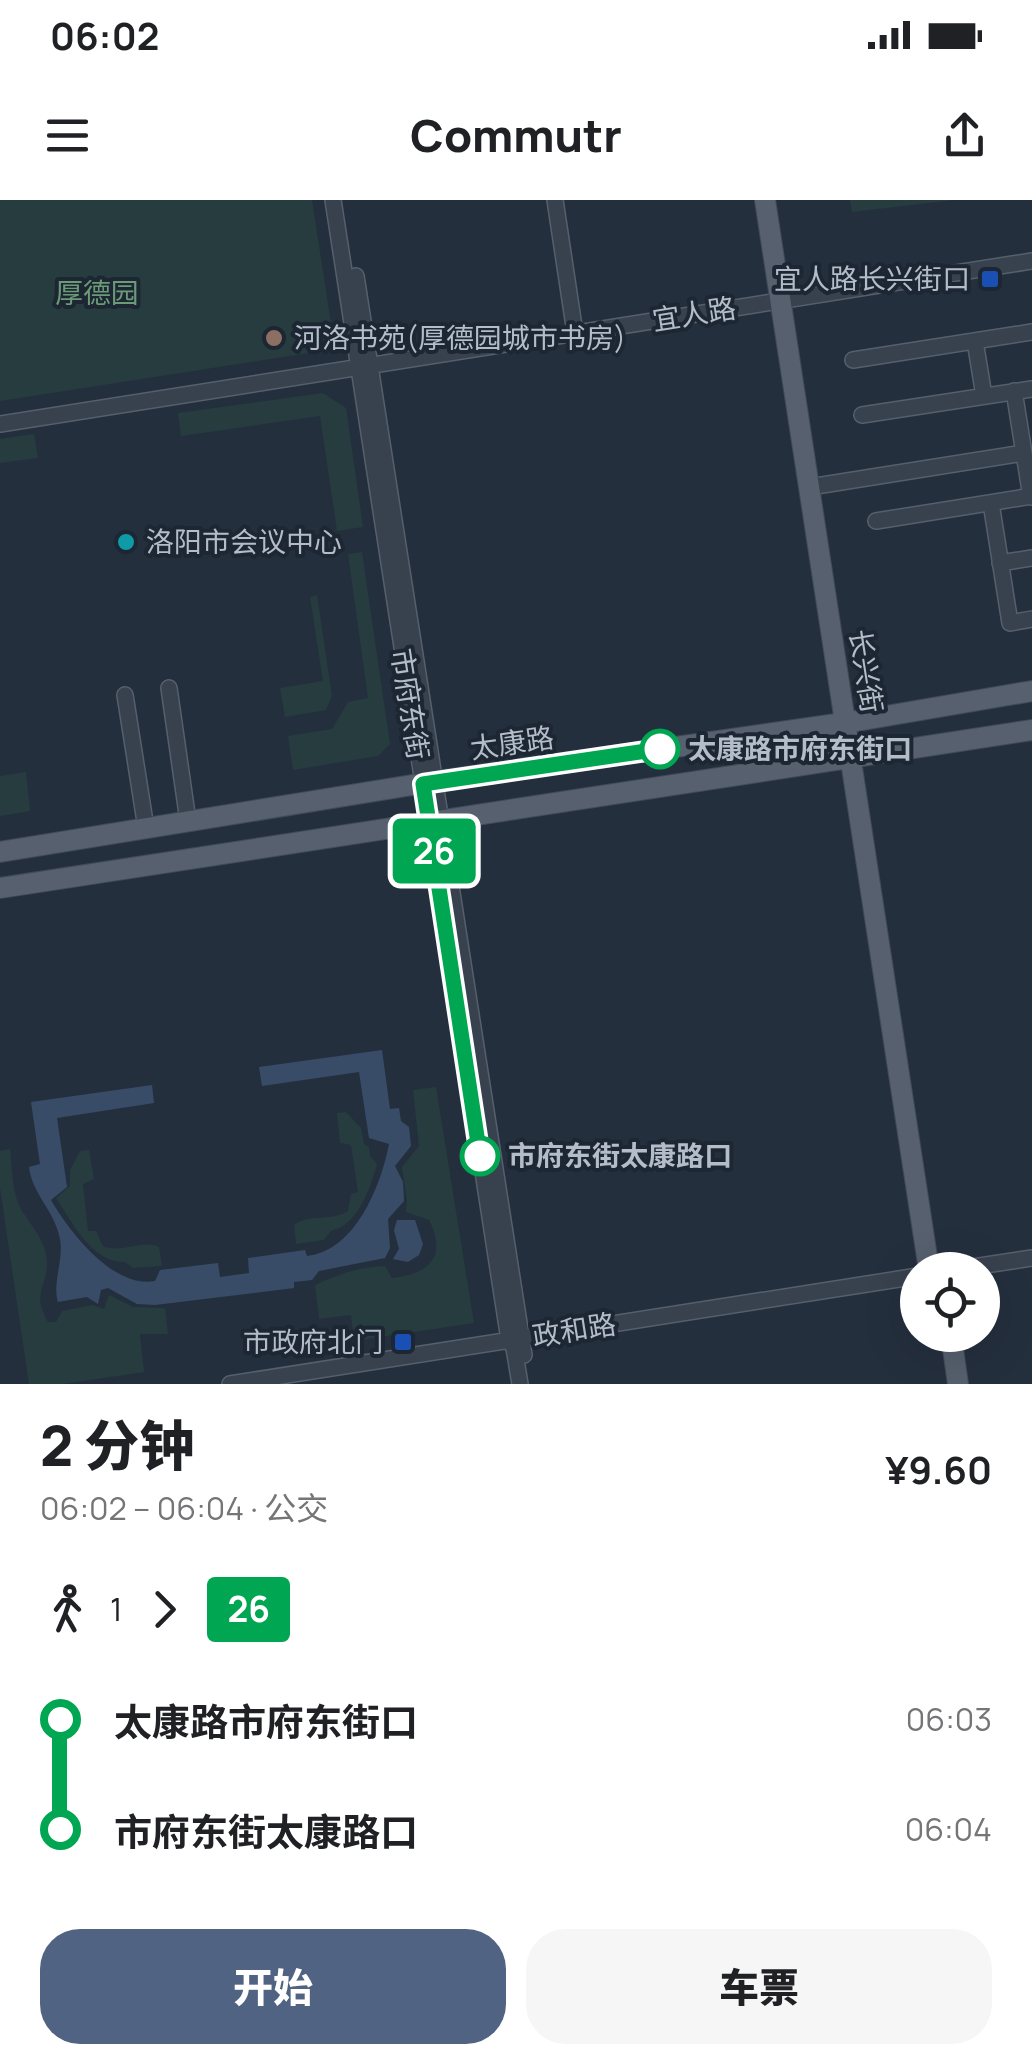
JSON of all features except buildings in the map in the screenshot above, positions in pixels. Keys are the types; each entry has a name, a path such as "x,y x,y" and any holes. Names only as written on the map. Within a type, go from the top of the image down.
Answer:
{"main road":[{"name":"长兴街","path":"765,200 786,296 818,486 851,722"},
{"name":"长兴街","path":"776,200 786,296 851,722 937,1252"},
{"name":"太康路","path":"0,852 430,782 1032,692"},
{"path":"0,888 1032,730"},
{"name":"长兴街","path":"857,759 927,1252"},
{"path":"942,1352 947,1384"},
{"path":"953,1352 958,1384"}],"street":[{"name":"市府东街","path":"333,200 366,363"},
{"name":"市府东街","path":"343,200 517,1343 520,1384"},
{"path":"555,200 574,329"},
{"name":"宜人路","path":"0,424 1032,258"},
{"path":"853,360 1032,332"},
{"path":"975,341 984,396"},
{"name":"宜人路","path":"0,414 366,363"},
{"path":"862,414 1032,389"},
{"path":"876,521 1031,497 1014,392"},
{"path":"818,486 1024,453"},
{"path":"990,503 1010,623 1032,620"},
{"path":"1000,563 1032,558"},
{"path":"169,688 188,821"},
{"path":"125,695 146,828"},
{"path":"1000,1263 1032,1258"},
{"path":"1000,1271 1032,1266"},
{"name":"政和路","path":"230,1384 900,1283"},
{"name":"市府东街","path":"517,1343 528,1384"},
{"name":"政和路","path":"284,1384 517,1343"}],"green space":[{"name":"厚德园","path":"0,200 312,200 335,349 0,401"},
{"path":"850,200 954,200 852,212"},
{"path":"323,393 346,408 363,527 337,531 320,416 181,436 178,413"},
{"path":"34,434 38,458 0,463 0,439"},
{"path":"362,552 390,744 378,756 293,770 288,736 332,729 348,702 368,698 348,554"},
{"path":"317,595 332,696 326,710 285,717 280,688 323,681 310,597"},
{"path":"26,772 30,811 0,816 0,776"},
{"path":"436,1087 474,1323 354,1341 351,1315 319,1319 315,1285 349,1272 385,1266 392,1278 405,1276 425,1268 431,1261 435,1254 434,1233 429,1220 406,1212 402,1167 419,1146 413,1090"},
{"path":"346,1112 361,1128 364,1144 377,1164 371,1184 349,1222 331,1231 324,1240 296,1244 294,1225 348,1211 351,1194 358,1192 351,1145 340,1143 337,1113"},
{"path":"10,1149 17,1199 46,1254 41,1302 48,1322 56,1322 62,1311 93,1305 104,1309 109,1295 133,1307 165,1308 168,1334 140,1334 144,1372 63,1384 29,1384 0,1188 0,1151"},
{"path":"89,1150 94,1179 83,1184 88,1231 96,1231 103,1246 110,1248 159,1247 162,1266 133,1268 103,1256 84,1239 56,1198 70,1186 70,1170 80,1151"}],"water":[{"path":"382,1050 390,1109 399,1108 401,1121 409,1127 411,1146 395,1166 403,1182 404,1201 388,1219 390,1248 385,1258 319,1271 312,1280 294,1282 294,1288 155,1305 137,1304 108,1288 101,1290 98,1304 87,1297 58,1302 60,1239 29,1167 40,1164 31,1102 152,1085 154,1103 57,1118 67,1187 51,1200 94,1255 124,1276 155,1281 160,1270 218,1263 220,1277 249,1273 248,1258 305,1250 307,1256 339,1242 372,1197 389,1144 369,1138 359,1072 262,1086 259,1067"},
{"path":"397,1220 415,1220 423,1244 419,1255 408,1262 393,1259 399,1249 394,1230"}],"bus line":[{"name":"26","path":"480,1156 423,784 660,749"}],"place":[{"name":"宜人路长兴街口","path":"990,279"},
{"name":"河洛书苑(厚德园城市书房)","path":"274,338"},
{"name":"洛阳市会议中心","path":"126,542"},
{"name":"太康路市府东街口","path":"660,749"},
{"name":"市府东街太康路口","path":"480,1156"},
{"name":"市政府北门","path":"403,1342"}]}
